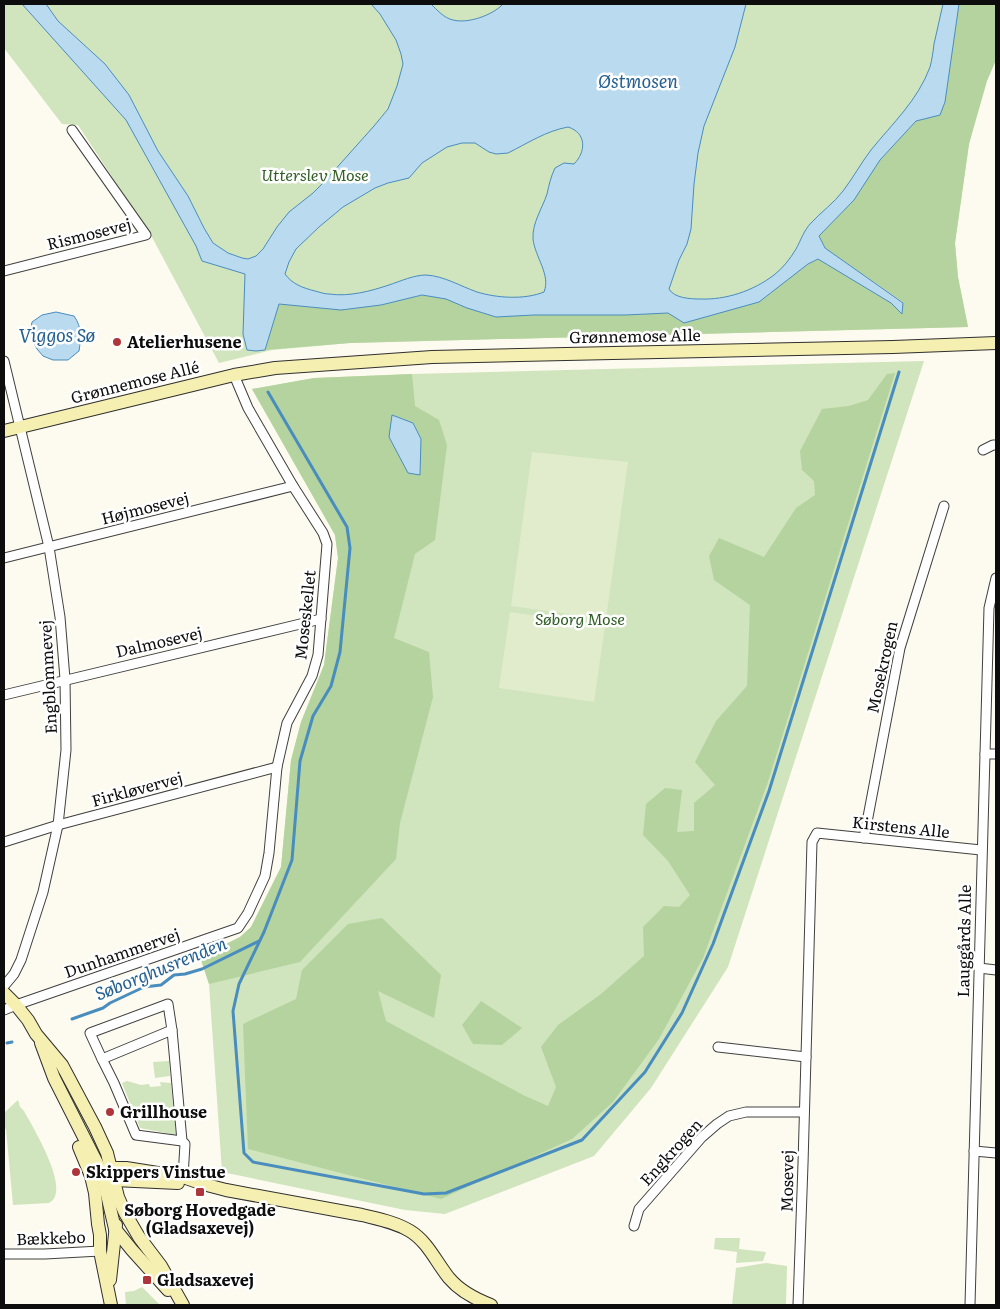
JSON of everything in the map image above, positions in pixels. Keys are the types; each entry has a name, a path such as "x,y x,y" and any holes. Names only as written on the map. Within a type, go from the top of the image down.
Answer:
{"street":[{"name":"Rismosevej","path":"4,271 146,235 72,130"},
{"name":"Grønnemose Alle","path":"275,368 432,357 996,343"},
{"name":"Engblommevej","path":"4,361 49,547 60,617 65,679 66,750 58,825 43,892 21,960 14,974 4,986"},
{"name":"Grønnemose Allé","path":"4,431 234,375 275,368"},
{"name":"Moseskellet","path":"234,375 248,408 293,486 323,533 326,544 318,655 312,676 287,724 277,766 265,876 248,913 238,928"},
{"path":"983,450 996,445"},
{"name":"Højmosevej","path":"4,558 293,486"},
{"name":"Mosekrogen","path":"864,838 900,648 944,506"},
{"name":"Lauggårds Alle","path":"970,1305 989,608 996,579"},
{"name":"Dalmosevej","path":"4,695 321,619"},
{"path":"985,754 996,754"},
{"name":"Firkløvervej","path":"4,842 58,825 277,766"},
{"name":"Kirstens Alle","path":"817,833 981,850"},
{"name":"Mosevej","path":"798,1305 812,842 817,833"},
{"name":"Dunhammervej","path":"10,1008 238,928"},
{"path":"978,968 996,970"},
{"path":"4,993 10,1008 28,1020 36,1034 59,1089 108,1176"},
{"path":"182,1140 136,1135 90,1033 168,1004 182,1140 185,1144 183,1177"},
{"path":"102,1059 172,1030"},
{"path":"36,1034 62,1065 103,1144 113,1199 115,1228 110,1301"},
{"path":"718,1047 806,1057"},
{"path":"59,1089 64,1114 91,1176 100,1235 100,1252 110,1301"},
{"name":"Engkrogen","path":"634,1226 639,1209 702,1137 717,1124 729,1116 746,1112 804,1112"},
{"path":"974,1151 996,1153"},
{"path":"108,1176 126,1168 183,1177 226,1190 362,1215 397,1225 411,1232 428,1247 457,1287 470,1296 491,1305"},
{"path":"108,1176 203,1184"},
{"path":"100,1235 113,1199"},
{"path":"113,1199 125,1213 139,1237 161,1266 182,1305"},
{"path":"115,1228 132,1250 182,1305"},
{"path":"100,1252 111,1265"},
{"name":"Bækkebo","path":"4,1254 100,1252"}],"green space":[{"name":"Utterslev Mose","path":"4,4 996,4 985,80 969,144 955,243 958,277 968,327 350,343 272,350 219,363 153,239 78,125 62,124 4,48"},
{"path":"959,4 996,4 996,60 987,81 969,144 955,243 958,277 968,327 350,343 265,350 279,304 341,310 381,305 422,295 446,299 496,317 668,313 684,323 818,259 891,303 901,313 903,302 825,248 819,236 854,200 880,160 916,121 940,115 945,102"},
{"name":"Søborg Mose","path":"924,361 728,967 651,1088 594,1156 445,1214 405,1210 222,1172 209,984 200,957 240,937 251,927 281,867 291,760 301,722 324,665 338,558 335,535 252,389 314,378"},
{"path":"895,373 768,782 703,958 659,1039 613,1102 572,1139 441,1199 248,1149 243,1024 296,999 302,970 348,924 382,918 441,975 434,1018 378,991 386,1021 525,1096 548,1106 556,1087 541,1047 558,1025 601,994 644,956 643,927 664,906 679,907 690,895 668,861 643,835 646,804 665,788 682,790 677,832 694,831 694,803 715,785 695,762 716,721 747,686 750,605 714,580 709,556 719,538 764,557 796,508 815,495 814,481 802,470 800,451 822,409 849,406 868,400 887,374"},
{"path":"412,374 415,406 439,420 447,445 435,540 415,554 394,638 429,652 433,697 400,823 396,859 300,962 209,984 200,957 240,937 251,927 281,867 291,760 301,722 324,665 338,558 335,535 252,389 314,378"},
{"path":"532,452 628,462 606,619 511,606"},
{"path":"510,612 605,626 594,702 499,688"},
{"path":"481,1001 522,1028 502,1045 473,1044 462,1025"},
{"path":"169,1061 170,1076 155,1078 153,1062"},
{"path":"127,1081 141,1085 149,1084 150,1087 161,1086 160,1082 171,1083 176,1135 140,1128 122,1083"},
{"path":"18,1100 20,1107 42,1144 54,1173 55,1197 49,1203 13,1205 4,1113"},
{"path":"715,1238 740,1238 739,1249 766,1252 763,1261 736,1263 737,1252 714,1249"},
{"path":"766,1263 787,1266 786,1305 732,1305 736,1268"},
{"path":"142,1287 160,1305 126,1305 125,1292 134,1291"}],"water":[{"name":"Østmosen","path":"22,4 46,4 58,21 105,64 129,95 158,151 188,196 213,243 228,253 248,259 256,256 263,249 289,212 324,182 388,109 403,64 396,40 380,14 371,4 431,4 447,18 466,21 480,18 493,12 503,4 746,4 735,47 704,126 694,184 691,229 669,289 678,296 687,298 720,298 757,286 774,275 786,263 796,249 804,232 847,186 871,150 912,101 930,67 943,4 959,4 945,102 940,115 916,121 880,160 854,200 819,236 825,248 903,303 902,314 891,303 818,259 808,264 759,302 684,323 668,313 496,317 446,299 422,295 381,305 341,310 279,304 265,350 247,350 243,334 245,274 202,261 196,246 126,120","holes":["568,127 579,134 583,143 581,154 574,164 564,163 555,168 534,227 534,246 546,279 544,292 519,297 493,296 477,292 439,277 421,275 367,291 337,295 302,287 294,283 285,274 296,249 343,207 375,188 409,178 422,163 447,147 462,143 475,143 489,152 496,154 508,153 552,131"]},
{"name":"Viggos Sø","path":"56,312 74,316 80,328 79,351 68,360 53,360 43,356 37,349 30,334 32,322 42,315"},
{"path":"392,415 413,423 421,439 420,475 408,473 389,437"}],"waterway":[{"path":"268,392 347,527 350,548 340,652 331,686 313,716 300,761 292,860 264,932 239,984 233,1011 244,1153 253,1162 424,1194 446,1193 582,1140 645,1072 682,1013 713,944 769,791 899,372"},
{"name":"Søborghusrenden","path":"72,1019 103,1008 144,987 161,985 174,975 202,969 259,941"},
{"name":"Søborghusrenden","path":"7,1043 12,1042"}],"place":[{"name":"Atelierhusene","path":"117,342"},
{"name":"Grillhouse","path":"110,1112"},
{"name":"Skippers Vinstue","path":"76,1172"},
{"name":"Søborg Hovedgade (Gladsaxevej)","path":"200,1192"},
{"name":"Gladsaxevej","path":"147,1280"}]}
